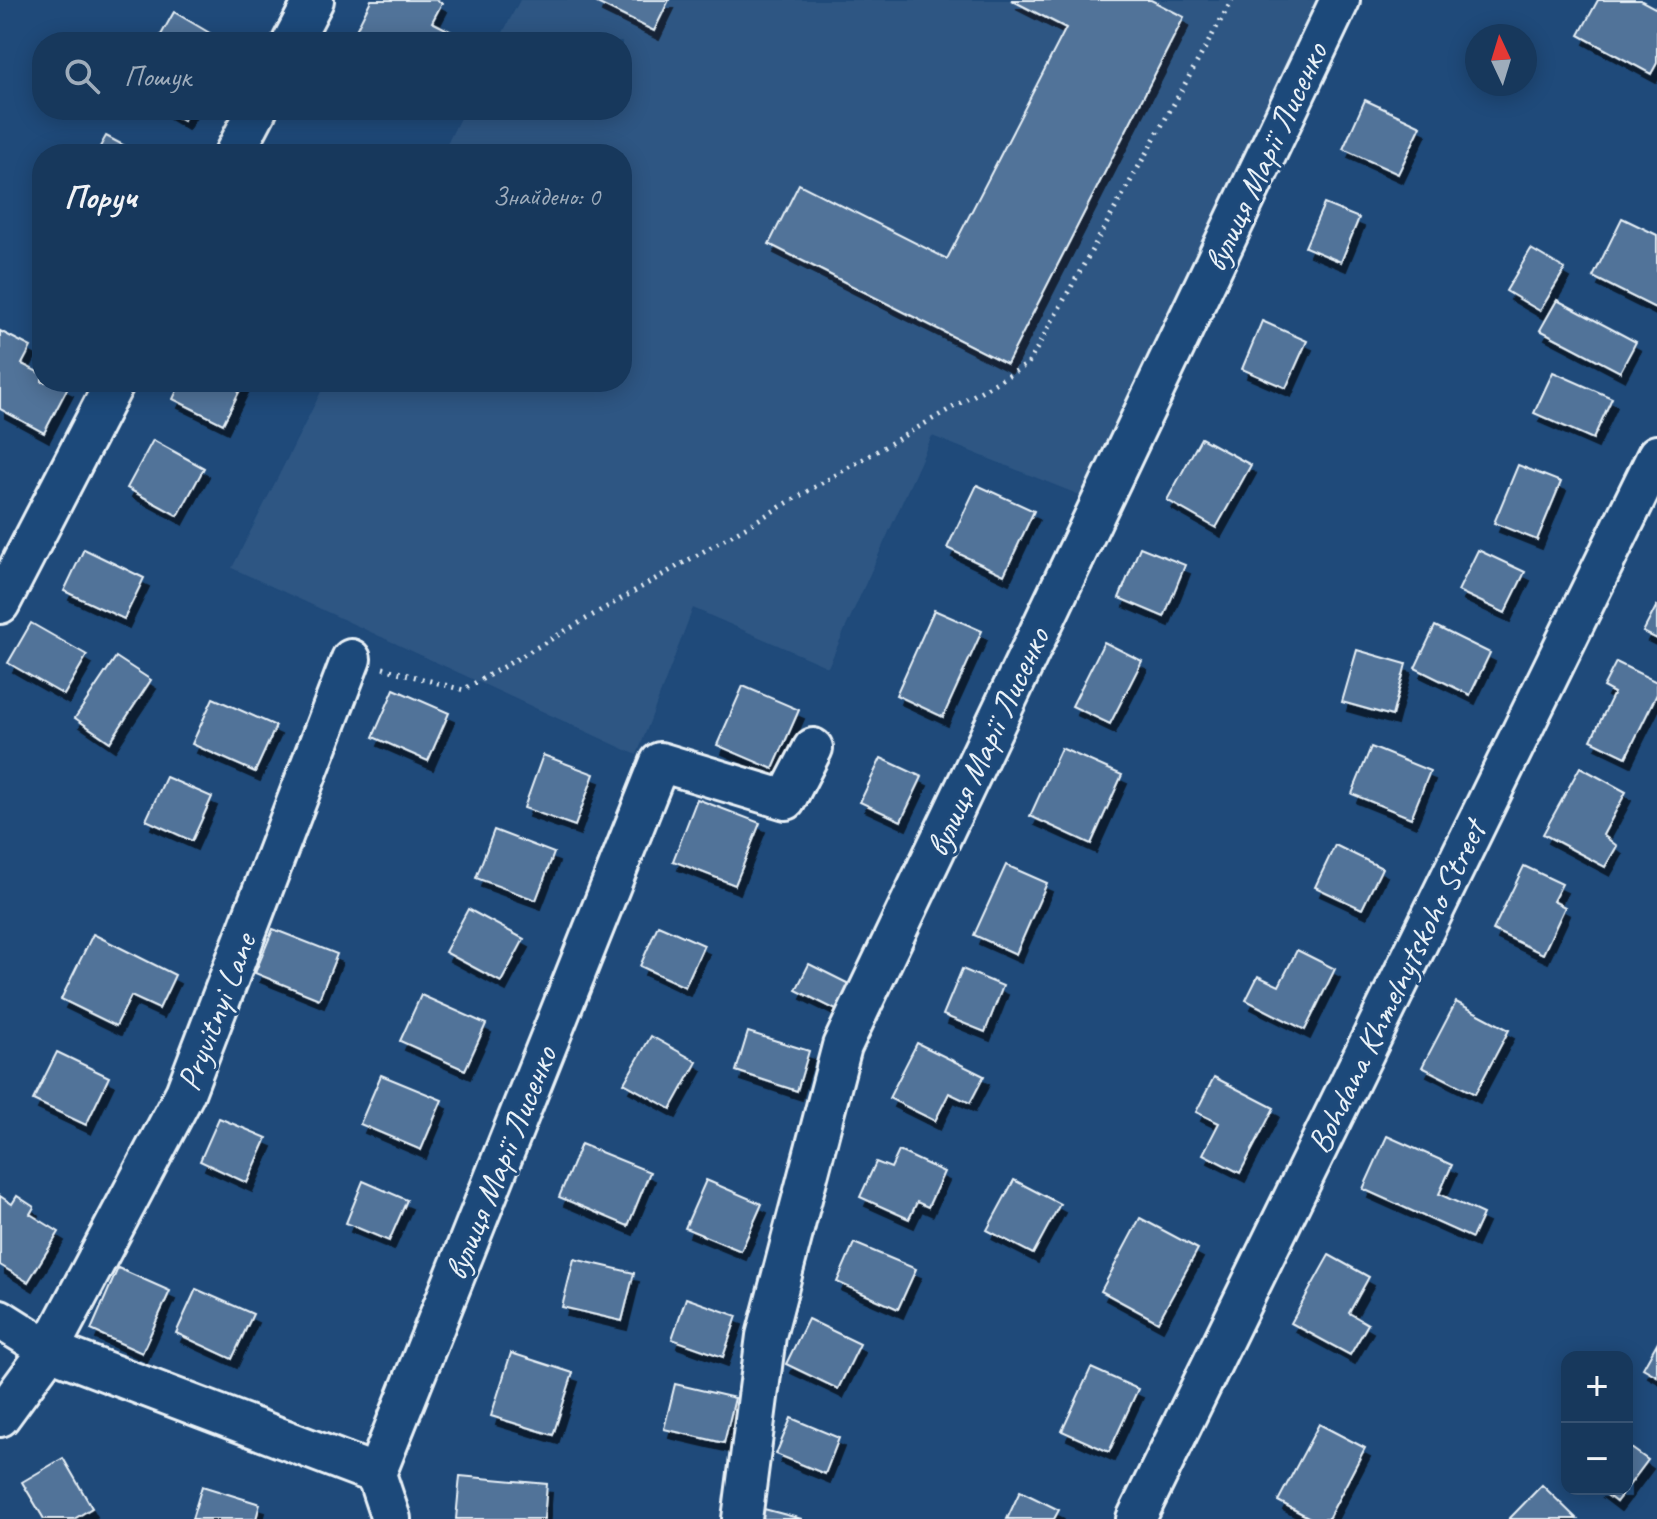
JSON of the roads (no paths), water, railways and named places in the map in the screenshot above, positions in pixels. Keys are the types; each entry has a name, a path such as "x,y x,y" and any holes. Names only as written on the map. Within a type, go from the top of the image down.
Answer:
{"street":[{"path":"297,32 314,0"},
{"name":"вулиця Марії Лисенко","path":"742,1519 766,1336 842,1046 1340,0"},
{"path":"239,144 252,120"},
{"path":"0,604 110,392"},
{"name":"Bohdana Khmelnytskoho Street","path":"1136,1519 1657,455"},
{"name":"Pryvitnyi Lane","path":"0,1417 49,1350 185,1093 351,659"},
{"name":"вулиця Марії Лисенко","path":"376,1474 660,762 786,800 813,748"},
{"path":"0,1319 49,1350 376,1474 391,1519"}]}
